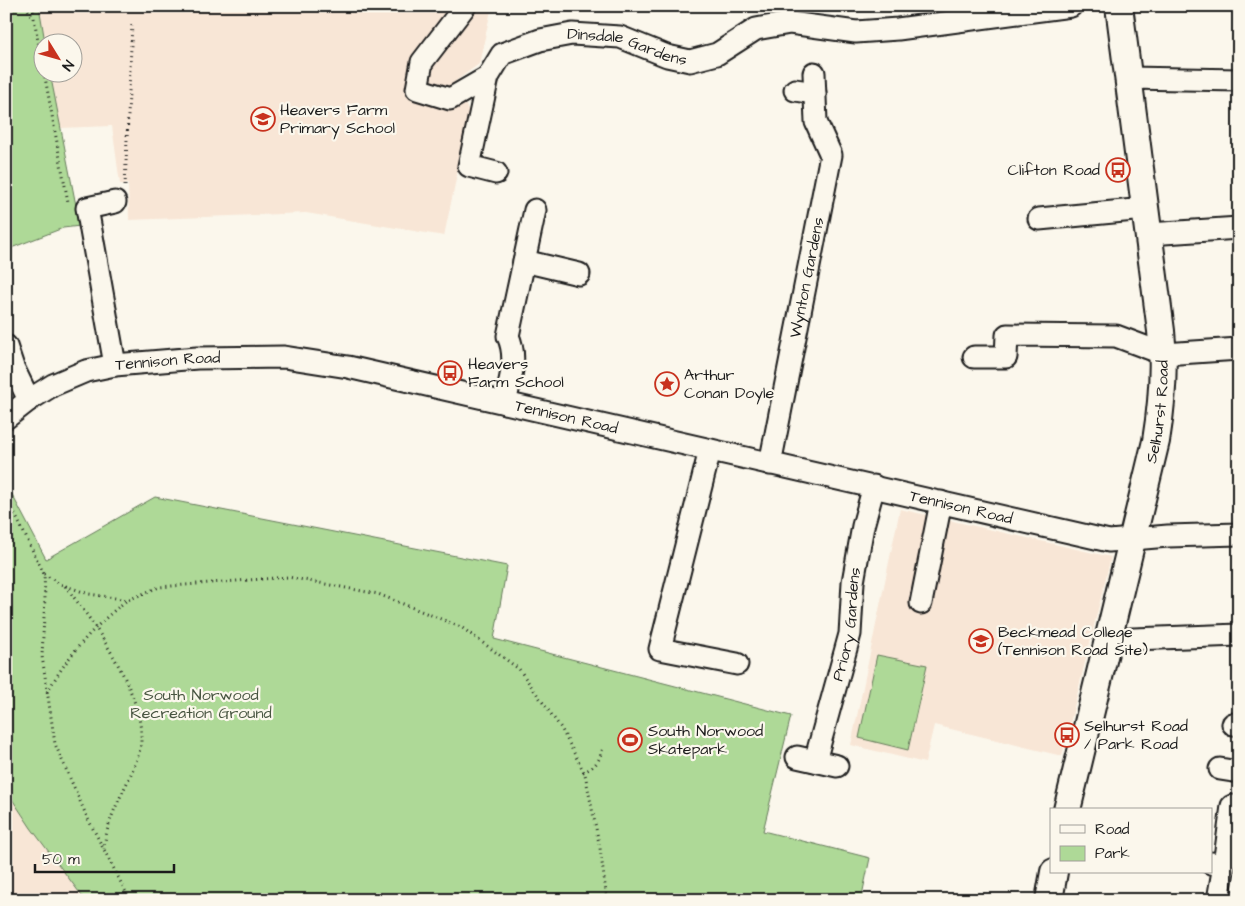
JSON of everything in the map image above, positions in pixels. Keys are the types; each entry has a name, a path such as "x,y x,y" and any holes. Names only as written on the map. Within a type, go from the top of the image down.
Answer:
{"main road":[{"name":"Selhurst Road","path":"1067,808 1161,415 1164,354 1119,6"},
{"path":"1049,900 1054,874"}],"street":[{"path":"465,6 422,62 417,89 450,99 488,77"},
{"name":"Dinsdale Gardens","path":"496,173 469,166 488,77 502,54 540,40 572,34 620,36 667,56 690,61 717,54 756,29 790,23 856,32 898,29 1071,6"},
{"path":"1129,78 1239,80"},
{"name":"Wynton Gardens","path":"770,464 831,155 816,122 808,85"},
{"path":"115,202 88,208 115,365"},
{"path":"1038,219 1145,209"},
{"path":"505,403 514,363 514,350 508,336 535,210"},
{"path":"1149,234 1239,228"},
{"path":"524,261 579,274"},
{"path":"974,358 1006,357 1006,335 1116,336 1164,354 1239,349"},
{"path":"6,346 10,370 29,400"},
{"name":"Tennison Road","path":"6,418 29,400 54,385 86,371 115,365 197,358 284,357 348,367 1109,541 1168,536 1239,534"},
{"path":"710,450 660,649 738,664"},
{"name":"Priory Gardens","path":"837,766 806,759 850,634 853,582 863,526 874,486"},
{"path":"921,603 941,502"},
{"path":"1107,640 1239,635"},
{"path":"1218,900 1218,864 1232,806"}],"path":[{"path":"26,6 34,18"},
{"path":"32,6 36,32"},
{"path":"115,202 126,192 132,23"},
{"path":"46,82 69,204"},
{"path":"6,496 44,574 45,597 42,656 55,744 104,850 130,900"},
{"path":"44,574 64,585 89,594 128,600"},
{"path":"46,693 67,658 95,626 128,600 159,587 288,577 378,594 461,627 519,669 561,728 583,772 600,848 607,900"},
{"path":"64,585 95,626 111,652 126,682 136,710 142,738 133,770 112,813 105,834 104,850"},
{"path":"583,772 592,769 598,762 603,747"}],"shaded area":[{"name":"Heavers Farm Primary School","path":"39,6 492,6 479,64 453,83 470,113 444,236 306,213 129,220 128,184 120,184 112,126 60,128 52,82 82,82 82,32 43,32"},
{"name":"Beckmead College (Tennison Road Site)","path":"900,509 1111,557 1062,756 934,725 925,763 851,745"},
{"path":"6,790 31,828 85,900 6,900"}],"green space":[{"path":"6,6 39,6 43,32 32,32 32,82 52,82 80,226 63,228 6,250"},
{"name":"South Norwood Recreation Ground","path":"6,483 46,559 155,497 507,566 494,639 791,716 763,831 870,858 861,900 85,900 31,828 6,790"},
{"path":"877,655 927,665 908,750 859,738"}],"place":[{"name":"Heavers Farm Primary School","path":"263,119"},
{"name":"Clifton Road","path":"1118,170"},
{"name":"Heavers Farm School","path":"450,373"},
{"name":"Arthur Conan Doyle","path":"667,384"},
{"name":"Beckmead College (Tennison Road Site)","path":"981,641"},
{"name":"Selhurst Road / Park Road","path":"1067,735"},
{"name":"South Norwood Skatepark","path":"630,740"}]}
